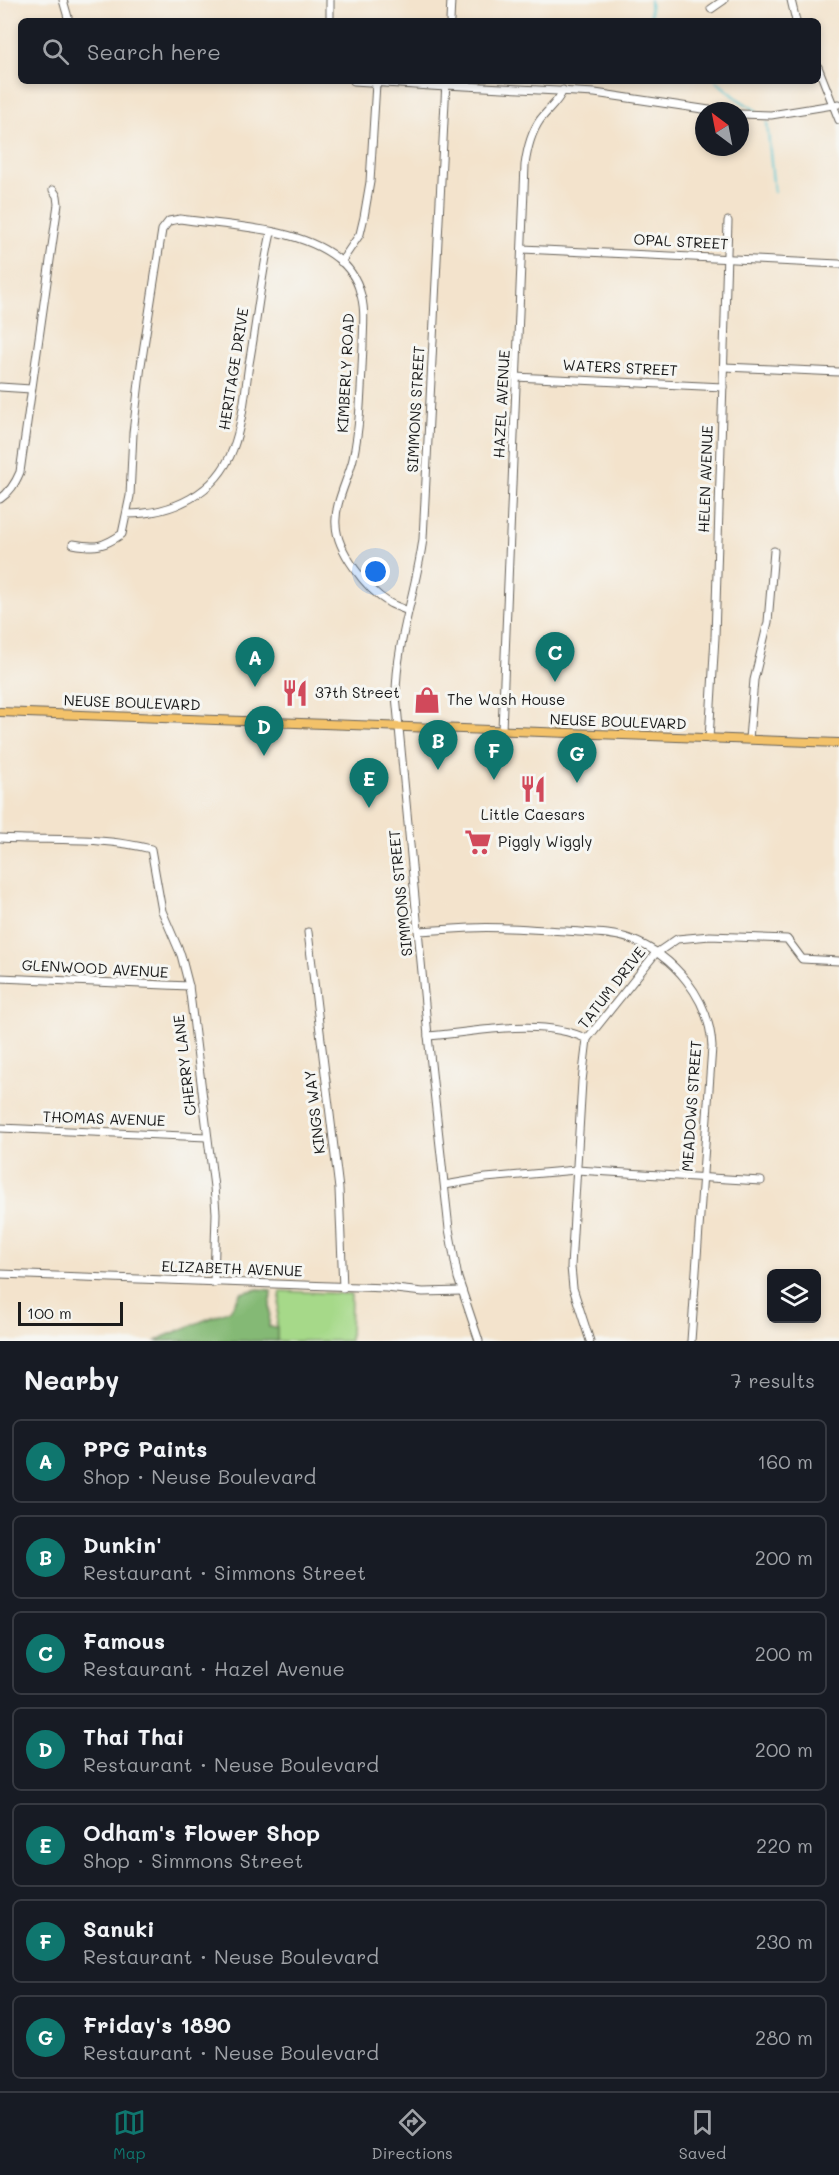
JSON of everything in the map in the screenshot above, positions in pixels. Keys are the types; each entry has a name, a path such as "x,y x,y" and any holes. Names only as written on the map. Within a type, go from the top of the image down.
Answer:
{"main road":[{"name":"NEUSE BOULEVARD","path":"0,712 839,743"}],"street":[{"path":"63,0 68,18"},
{"path":"330,0 330,18"},
{"path":"450,18 451,0"},
{"path":"711,9 724,0"},
{"path":"791,0 795,18"},
{"path":"821,73 836,105 839,120"},
{"path":"341,262 360,234 364,217 370,182 376,84"},
{"path":"446,84 563,90 695,108"},
{"name":"SIMMONS STREET","path":"446,84 423,539 418,576 401,640 396,670 397,726 452,1250 462,1291 479,1341"},
{"name":"HAZEL AVENUE","path":"502,730 525,165 528,146 539,121 559,99 563,90"},
{"path":"749,114 771,115 836,105"},
{"path":"0,499 16,483 20,472 58,204 53,190"},
{"name":"KIMBERLY ROAD","path":"127,514 133,433 162,230 169,221 180,219 300,239 320,247 341,262 352,274 360,291 364,311 357,436 335,523 339,543 373,591 387,602 408,611"},
{"name":"HELEN AVENUE","path":"709,739 715,637 729,221"},
{"name":"HERITAGE DRIVE","path":"127,514 177,506 206,490 233,450 244,401 258,301 271,233"},
{"name":"OPAL STREET","path":"522,249 839,264"},
{"path":"724,367 839,372"},
{"name":"WATERS STREET","path":"515,377 723,387"},
{"path":"0,387 32,389"},
{"path":"73,544 94,548 109,543 123,534 127,514"},
{"path":"749,739 754,680 768,622 774,552"},
{"name":"CHERRY LANE","path":"0,838 111,842 151,849 162,911 181,955 189,986 216,1213 214,1283"},
{"name":"MEADOWS STREET","path":"419,931 471,928 608,934 630,939 655,954 682,976 695,992 710,1025 712,1038 691,1341"},
{"name":"KINGS WAY","path":"308,932 339,1189 344,1288"},
{"name":"TATUM DRIVE","path":"590,1341 573,1288 571,1267 582,1081 587,1040 655,954 677,939 710,936 787,939 802,959 839,961"},
{"name":"GLENWOOD AVENUE","path":"0,978 189,986"},
{"path":"428,1036 541,1027 572,1032 587,1040"},
{"name":"THOMAS AVENUE","path":"0,1128 207,1137"},
{"path":"445,1185 486,1178 576,1170 761,1181"},
{"name":"ELIZABETH AVENUE","path":"0,1274 403,1289 423,1292 462,1291"}],"green space":[{"path":"258,1289 271,1290 269,1327 277,1327 277,1341 157,1341 230,1310 241,1293"},
{"path":"281,1291 351,1294 350,1341 274,1341"}],"waterway":[{"path":"650,0 651,18"},
{"path":"720,84 757,111"},
{"path":"767,122 774,192"}],"place":[{"name":"Famous","path":"555,682"},
{"name":"PPG Paints","path":"255,687"},
{"name":"37th Street","path":"295,693"},
{"name":"The Wash House","path":"427,700"},
{"name":"Thai Thai","path":"264,756"},
{"name":"Dunkin'","path":"438,770"},
{"name":"Sanuki","path":"494,780"},
{"name":"Friday's 1890","path":"577,783"},
{"name":"Little Caesars","path":"533,789"},
{"name":"Odham's Flower Shop","path":"369,808"},
{"name":"Piggly Wiggly","path":"478,842"}]}
